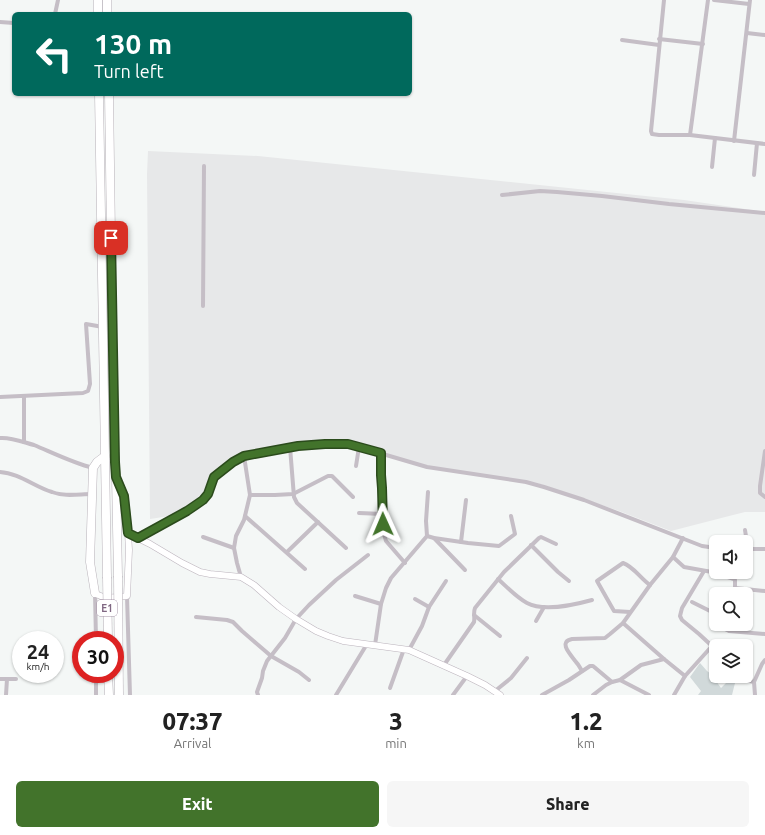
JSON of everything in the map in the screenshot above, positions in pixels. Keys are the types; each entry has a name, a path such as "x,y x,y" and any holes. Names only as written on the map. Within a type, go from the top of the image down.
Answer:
{"highway":[{"path":"98,0 98,12"},
{"path":"107,0 107,12"},
{"name":"E1","path":"99,96 108,631"},
{"name":"E1","path":"109,96 119,695"},
{"path":"95,593 90,562 93,468 97,462 105,456"},
{"path":"116,477 124,496 128,533"},
{"path":"108,683 109,695"}],"street":[{"path":"55,12 58,0"},
{"path":"664,0 652,134 690,135 765,144"},
{"path":"690,135 708,0"},
{"path":"714,0 750,2 734,141"},
{"path":"0,22 12,23"},
{"path":"747,32 765,35"},
{"path":"660,39 703,44"},
{"path":"622,40 659,45"},
{"path":"712,167 715,138"},
{"path":"754,175 757,143"},
{"path":"203,306 204,166"},
{"path":"502,195 540,191 557,192 765,213"},
{"path":"0,397 83,393 88,391 90,384 86,324 103,327"},
{"path":"24,396 24,442"},
{"path":"0,438 24,442 84,466 93,468"},
{"path":"138,538 187,511 203,500 208,494 214,477 233,462 244,456 298,446 348,444 427,467 526,482 544,487 584,500 702,546 709,547"},
{"path":"290,447 293,494 297,503 346,548"},
{"path":"356,466 359,447"},
{"path":"765,451 760,493 765,497"},
{"path":"381,453 384,534 386,541 405,563"},
{"path":"241,578 234,548 236,536 245,516 250,496 244,456"},
{"path":"0,472 5,472 20,477 51,492 62,495 92,494"},
{"path":"250,496 293,494 328,476 332,476 353,497"},
{"path":"375,646 381,604 386,588 391,578 427,536 426,521 428,492"},
{"path":"461,542 466,500"},
{"path":"359,513 383,514"},
{"path":"245,516 305,569"},
{"path":"427,536 461,542 499,546 515,534 511,516"},
{"path":"287,552 318,522"},
{"path":"745,530 746,535"},
{"path":"130,695 127,596 129,550 128,533 200,572 241,578 254,584 279,607 316,631 343,641 407,650 444,665 485,685 497,693 527,658"},
{"path":"203,537 234,548"},
{"path":"444,665 474,622 475,608 498,579 539,538 542,537 556,544"},
{"path":"434,538 465,570"},
{"path":"582,671 566,650 567,641 572,639 605,638 623,623 650,585 673,557 683,538"},
{"path":"531,545 569,581"},
{"path":"753,549 765,549"},
{"path":"258,695 257,692 267,661 285,638 296,619 336,580 368,555"},
{"path":"673,557 684,567 734,579 736,588 765,591"},
{"path":"630,612 614,611 597,581 623,563 650,585"},
{"path":"704,571 682,608 680,616 682,620 709,643"},
{"path":"498,579 518,598 529,604 544,607 566,606 592,600"},
{"path":"390,688 407,650 422,626 429,607 446,581"},
{"path":"95,593 99,597 106,598 127,596"},
{"path":"95,593 96,631"},
{"path":"355,596 381,604"},
{"path":"415,599 429,607"},
{"path":"692,602 709,610"},
{"path":"536,621 544,607"},
{"path":"474,615 500,636"},
{"path":"196,617 233,622 271,656 299,672 309,680"},
{"path":"623,623 685,676"},
{"path":"729,631 765,634"},
{"path":"336,695 368,644"},
{"path":"674,695 685,676 709,649"},
{"path":"593,695 606,685 620,680 641,665 664,659"},
{"path":"755,695 754,682 765,660"},
{"path":"542,695 592,665 612,682"},
{"path":"453,695 467,676"},
{"path":"0,679 12,679"},
{"path":"6,695 7,679"},
{"path":"620,680 649,695"},
{"path":"96,683 96,695"}],"shaded area":[{"path":"148,151 258,156 684,200 765,212 765,512 745,512 671,531 619,511 537,483 428,466 411,462 351,441 288,445 241,454 213,472 201,497 176,515 150,519"},
{"path":"700,663 709,672 709,683 717,683 721,688 726,683 735,683 732,695 698,695 701,691 690,677"}],"route":[{"path":"111,238 114,447 116,477 124,496 128,533 138,538 187,511 203,500 208,494 214,477 219,472 244,456 298,446 325,444 348,444 381,453 383,524"}]}
